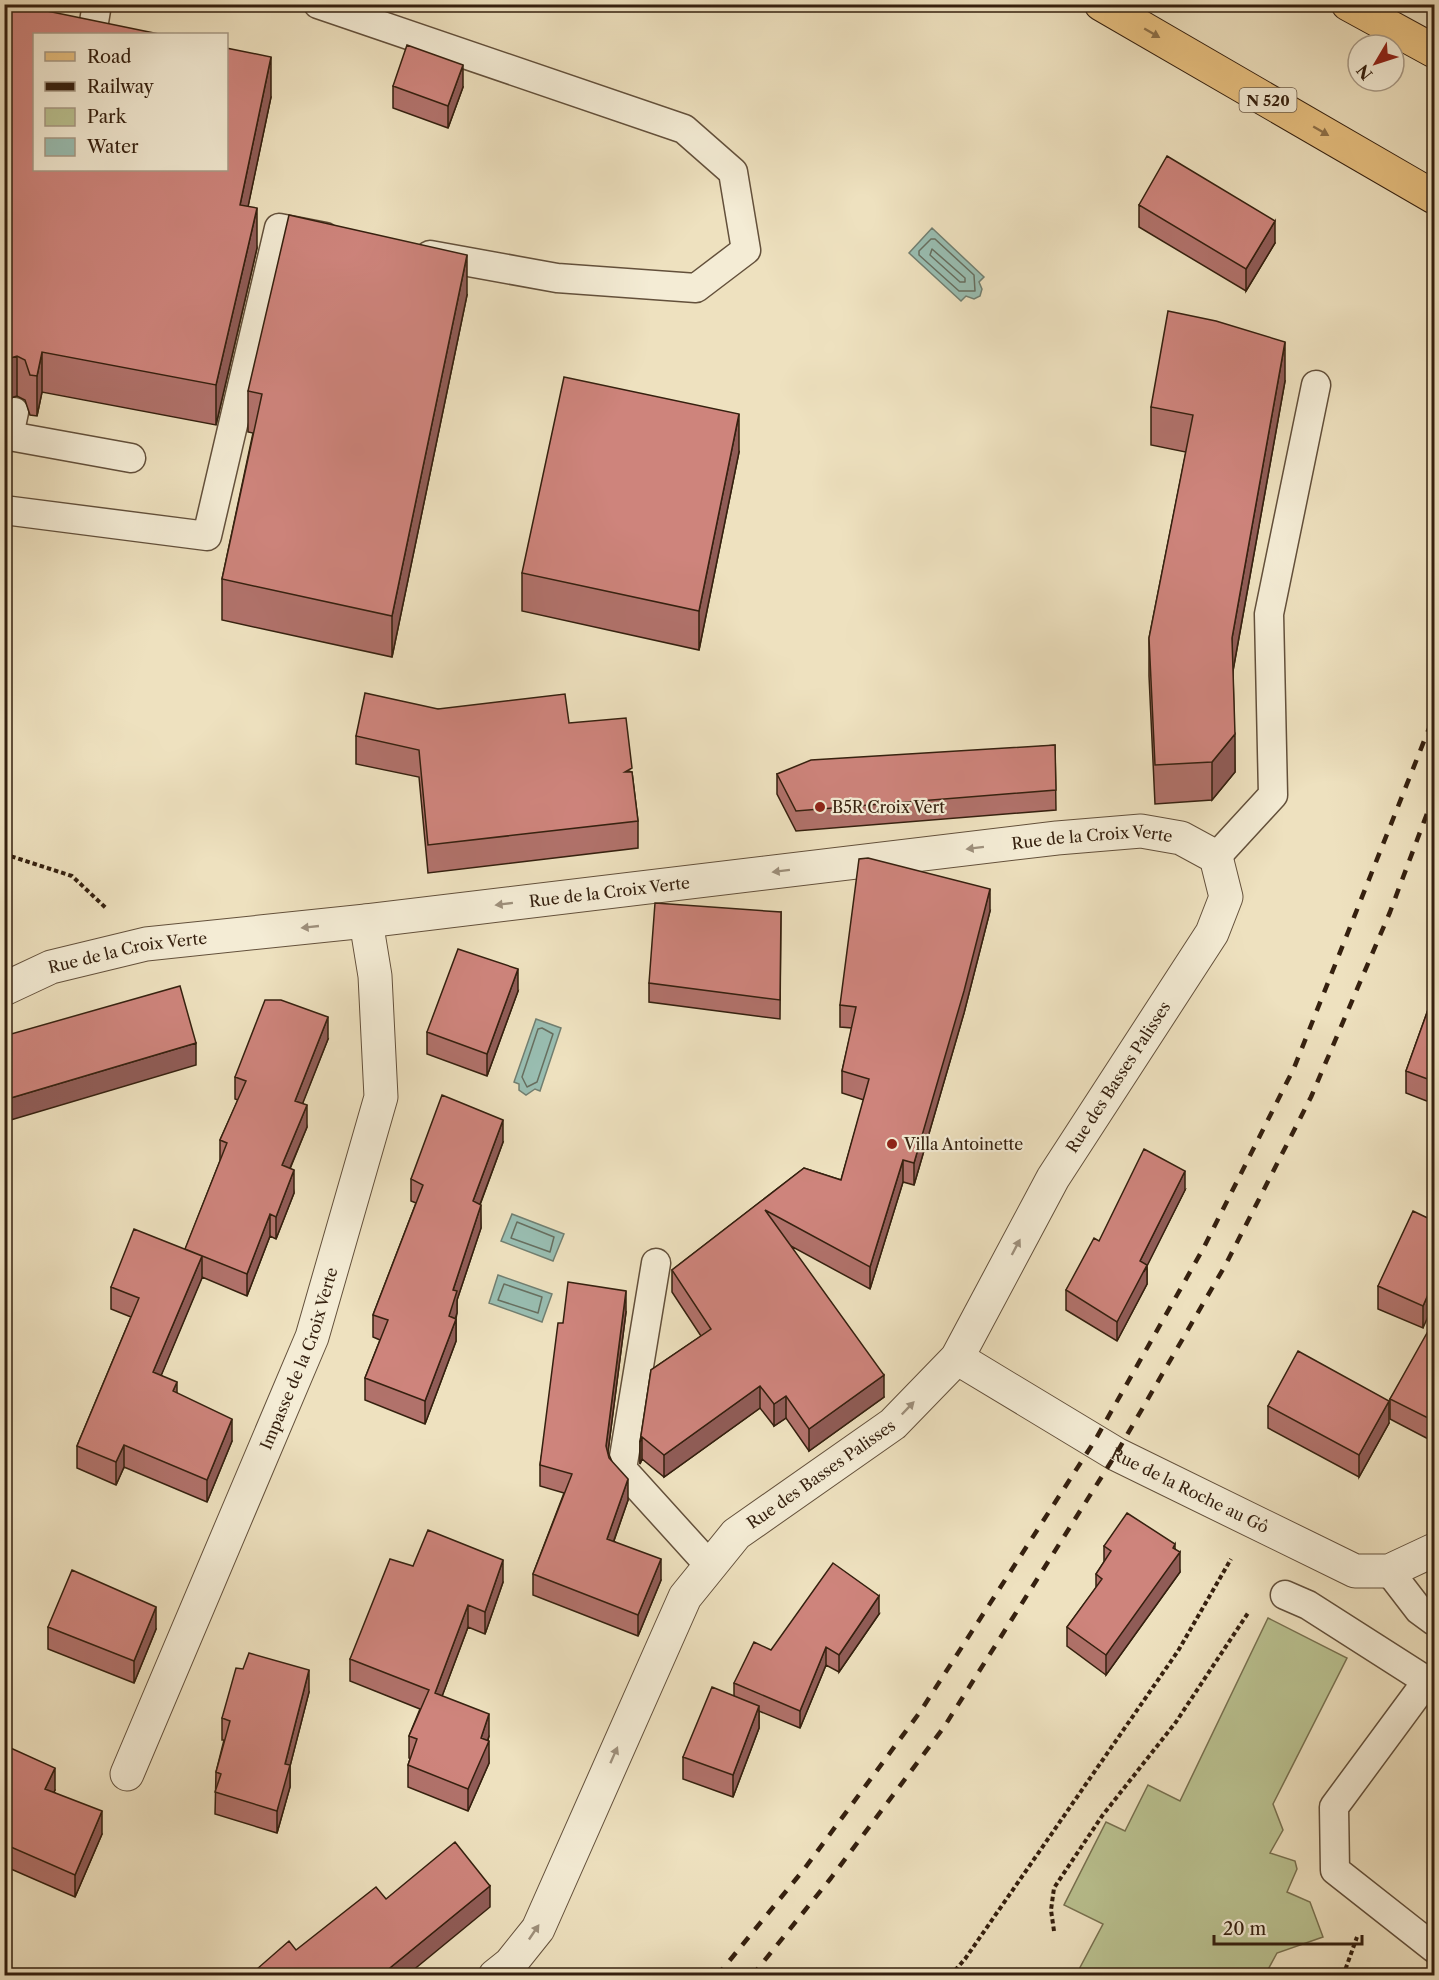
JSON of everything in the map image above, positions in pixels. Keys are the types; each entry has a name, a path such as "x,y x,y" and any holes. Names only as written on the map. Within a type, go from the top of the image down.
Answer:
{"main road":[{"name":"N 520","path":"1101,4 1434,197"},
{"path":"1348,4 1434,51"}],"street":[{"name":"Rue de la Croix Verte","path":"4,989 51,967 146,944 366,921 1046,839 1130,832 1181,838 1216,857"},
{"name":"Rue des Basses Palisses","path":"495,1976 510,1964 537,1929 685,1597 735,1534 893,1424 957,1358 1053,1178 1212,933 1226,897 1216,857"},
{"name":"Impasse de la Croix Verte","path":"127,1774 312,1338 381,1097 375,976 366,921"},
{"name":"Rue de la Roche au Gô","path":"957,1358 1116,1454 1355,1571 1389,1571 1434,1550"}],"lane":[{"path":"92,33 97,4"},
{"path":"318,4 684,129 733,172 746,249 696,288 557,279 406,251"},
{"path":"4,510 207,536 279,228 348,241"},
{"path":"1216,857 1273,795 1269,614 1316,385"},
{"path":"9,428 131,458"},
{"path":"656,1263 622,1469 710,1566"},
{"path":"1389,1571 1419,1610 1434,1621"},
{"path":"1285,1595 1308,1605 1431,1677 1334,1807 1335,1870 1434,1948"}],"path":[{"path":"4,854 72,876 146,944"},
{"path":"950,1976 965,1959 1178,1651 1251,1521"},
{"path":"1054,1931 1050,1910 1054,1888 1102,1816 1176,1722 1248,1613 1266,1600 1285,1595"}],"green space":[{"path":"1268,1618 1347,1658 1273,1804 1283,1830 1270,1853 1295,1861 1297,1869 1287,1892 1310,1902 1323,1937 1277,1953 1265,1975 1076,1975 1103,1924 1064,1905 1106,1822 1125,1831 1148,1785 1180,1801"}],"water":[{"path":"932,228 984,277 979,282 982,289 980,296 974,299 966,296 961,301 909,253"},
{"path":"536,1019 561,1028 540,1091 535,1089 526,1095 519,1090 519,1084 514,1082"},
{"path":"512,1214 564,1234 553,1261 501,1241"},
{"path":"498,1275 552,1294 542,1322 489,1303"}],"building":[{"path":"4,4 154,33 33,33 33,171 228,171 228,48 271,57 240,205 257,208 216,385 42,352 37,376 30,375 25,360 17,356 4,360"},
{"path":"407,45 463,65 448,106 393,86"},
{"path":"1167,156 1275,221 1246,269 1139,205"},
{"path":"289,215 467,255 392,616 222,579 262,394 248,391"},
{"path":"1168,311 1216,321 1285,342 1232,638 1235,734 1212,762 1155,765 1149,638 1193,415 1151,407"},
{"path":"564,377 739,414 699,611 522,573"},
{"path":"365,693 438,709 565,694 569,723 626,718 632,768 625,772 632,772 638,821 428,845 419,750 356,736"},
{"path":"1055,745 1056,790 796,811 777,774 811,760"},
{"path":"868,858 990,889 964,991 914,1163 903,1160 870,1267 765,1210 884,1375 809,1429 786,1396 774,1404 760,1386 664,1455 642,1437 640,1442 651,1370 711,1329 672,1270 804,1168 841,1180 869,1079 842,1071 856,1007 840,1005 859,859"},
{"path":"655,903 781,912 780,1000 649,983"},
{"path":"458,949 518,969 487,1054 427,1032"},
{"path":"180,986 196,1043 4,1100 4,1036"},
{"path":"1434,993 1434,1087 1432,1086 1433,1081 1406,1071"},
{"path":"265,1000 281,1000 328,1017 295,1101 307,1105 282,1165 294,1170 276,1217 270,1214 247,1274 185,1249 227,1143 220,1140 246,1081 235,1077"},
{"path":"442,1095 503,1120 473,1201 481,1205 453,1290 457,1291 449,1316 456,1319 425,1401 365,1378 388,1320 373,1315 423,1185 411,1179"},
{"path":"1144,1149 1185,1171 1140,1261 1147,1265 1117,1322 1066,1290 1094,1238 1099,1241"},
{"path":"1413,1211 1434,1221 1434,1281 1423,1306 1378,1286"},
{"path":"134,1229 202,1256 153,1372 177,1382 173,1391 232,1419 207,1480 124,1445 116,1462 77,1446 139,1298 111,1287"},
{"path":"568,1282 626,1291 606,1446 609,1458 628,1479 607,1539 661,1559 638,1615 533,1574 572,1474 540,1465 558,1323 563,1323"},
{"path":"1427,1333 1434,1337 1434,1421 1390,1399"},
{"path":"1298,1351 1389,1401 1359,1455 1268,1406"},
{"path":"1127,1513 1175,1544 1173,1548 1180,1552 1106,1655 1067,1627 1102,1579 1096,1574 1111,1551 1104,1546"},
{"path":"428,1530 503,1560 485,1612 468,1605 435,1693 489,1714 481,1738 489,1741 468,1789 408,1765 417,1739 409,1736 429,1690 350,1659 390,1559 413,1566"},
{"path":"833,1563 879,1596 839,1655 826,1647 800,1711 734,1683 754,1642 771,1650"},
{"path":"72,1570 156,1607 134,1661 48,1627"},
{"path":"249,1653 309,1670 285,1764 290,1765 277,1811 215,1792 221,1774 216,1772 230,1721 222,1718 236,1668 243,1669"},
{"path":"712,1687 759,1706 733,1775 683,1757"},
{"path":"4,1745 55,1768 45,1789 102,1811 75,1875 4,1844"},
{"path":"455,1842 490,1886 380,1976 249,1976 289,1941 296,1950 376,1887 386,1899"}],"railway":[{"path":"717,1976 805,1868 920,1712 1094,1442 1203,1249 1294,1068 1434,716"},
{"path":"752,1976 831,1878 944,1727 1116,1454 1226,1264 1311,1097 1390,912 1434,795"}],"place":[{"name":"B5R Croix Vert","path":"820,807"},
{"name":"Villa Antoinette","path":"892,1144"}]}
